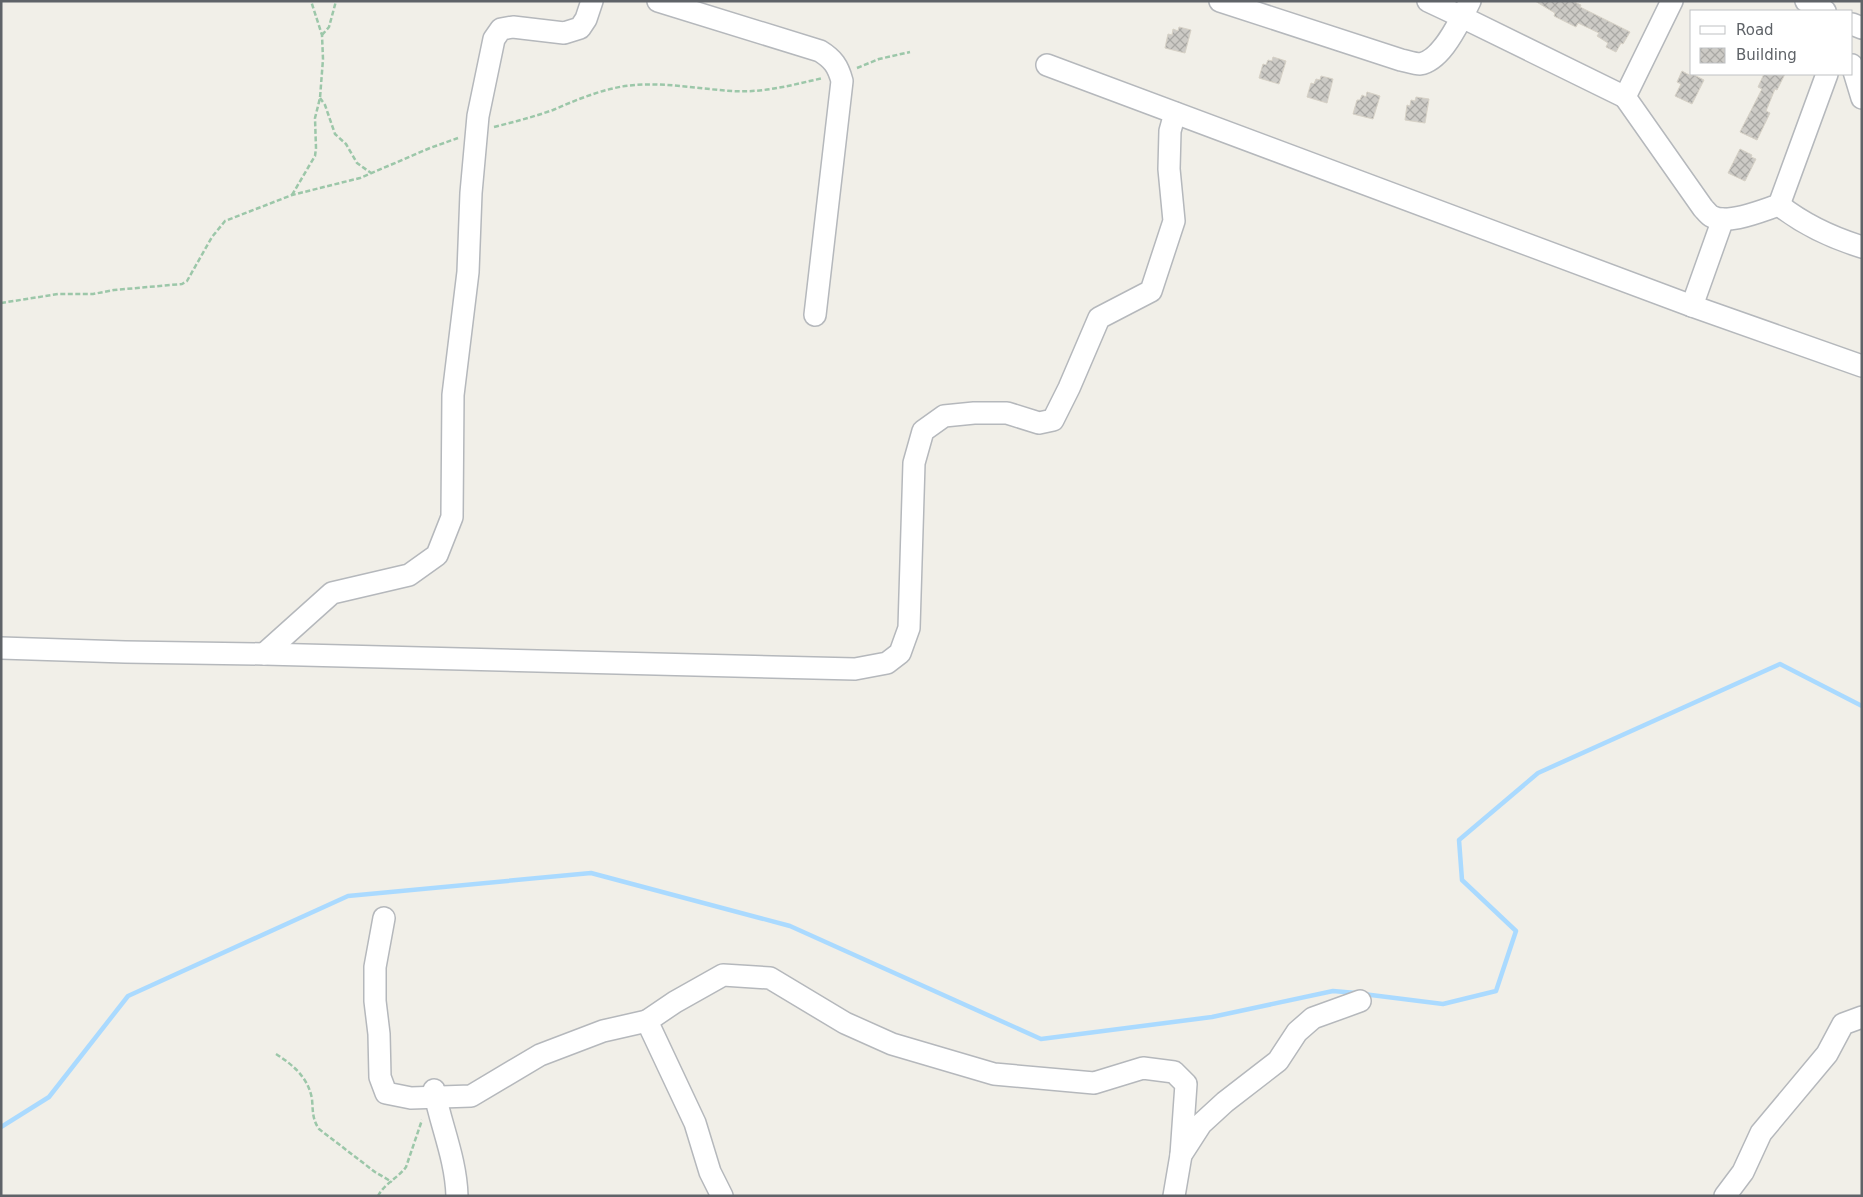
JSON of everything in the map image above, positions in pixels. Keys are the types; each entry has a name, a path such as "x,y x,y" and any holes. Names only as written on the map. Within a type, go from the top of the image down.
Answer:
{"street":[{"path":"264,654 332,593 409,575 437,555 452,517 453,395 468,272 471,192 476,132 494,39 501,30 514,28 564,33 580,28 586,19 592,1"},
{"path":"658,1 820,51 830,57 838,66 842,81 815,314"},
{"path":"1220,1 1401,60 1420,64 1432,58 1447,43 1466,9"},
{"path":"1428,1 1466,9 1625,98 1703,208 1712,217 1723,220 1733,219 1780,204"},
{"path":"1625,98 1672,1"},
{"path":"1806,1 1823,10"},
{"path":"1047,65 1692,306 1862,366"},
{"path":"1853,67 1862,98"},
{"path":"1780,204 1827,75"},
{"path":"1,648 855,669 887,663 900,653 909,628 914,463 923,431 944,416 974,413 1007,413 1039,423 1053,420 1099,318 1151,291 1174,221 1169,170 1170,131 1175,113"},
{"path":"1780,204 1796,218 1849,243 1862,247"},
{"path":"1692,306 1723,220"},
{"path":"384,918 375,976 375,1001 380,1077 386,1093 411,1098 435,1094 471,1096 540,1056 603,1031 647,1021 675,1002 723,975 770,978 845,1023 892,1044 994,1074 1094,1083 1143,1068 1174,1072 1186,1084 1181,1155 1174,1196"},
{"path":"1181,1155 1201,1124 1225,1102 1278,1061 1297,1032 1313,1018 1360,1001"},
{"path":"1725,1196 1744,1172 1761,1134 1827,1054 1842,1024 1862,1017"},
{"path":"647,1021 695,1123 710,1172 722,1196"},
{"path":"435,1094 441,1124 452,1155 457,1196"}],"path":[{"path":"292,195 315,156 315,118 320,98 323,59 322,35 311,1"},
{"path":"322,35 329,27 336,1"},
{"path":"1,303 58,294 93,294 114,290 182,284 187,281 212,237 225,222 292,195 348,182 430,148 476,132 521,120 602,91 626,86 657,84 734,91 759,91 781,88 840,74 879,59 910,52"},
{"path":"320,98 325,105 335,134 346,144 357,163 371,173"},
{"path":"276,1054 288,1062 305,1079 312,1099 313,1119 319,1129 392,1182"},
{"path":"378,1196 381,1190 392,1182 406,1167 423,1117"}],"building":[{"path":"1535,1 1572,1 1581,5 1580,7 1630,32 1616,52 1606,47 1608,43 1597,36 1599,33 1578,23 1576,27 1554,16 1555,13"},
{"path":"1179,27 1191,30 1185,53 1165,48 1168,34 1172,35 1173,29 1178,31"},
{"path":"1273,57 1286,61 1279,84 1259,78 1263,64 1266,65 1268,60 1272,61"},
{"path":"1682,71 1704,80 1692,104 1675,96 1681,84 1677,82"},
{"path":"1764,75 1784,75 1777,90 1775,89 1766,111 1770,113 1757,140 1740,132 1762,89 1758,87"},
{"path":"1321,76 1333,79 1327,103 1307,97 1311,83 1314,84 1316,79 1320,80"},
{"path":"1367,92 1380,96 1373,119 1353,114 1357,100 1360,100 1362,95 1366,97"},
{"path":"1416,97 1429,99 1425,123 1405,120 1407,105 1410,106 1411,100 1415,101"},
{"path":"1740,149 1756,159 1745,181 1728,173"}],"waterway":[{"path":"1363,994 1443,1004 1496,991 1516,931 1462,880 1459,840 1538,773 1780,664 1862,706"},
{"path":"1,1127 49,1097 128,996 348,896 591,873 790,926 1041,1039 1212,1017 1333,991 1356,993"}]}
